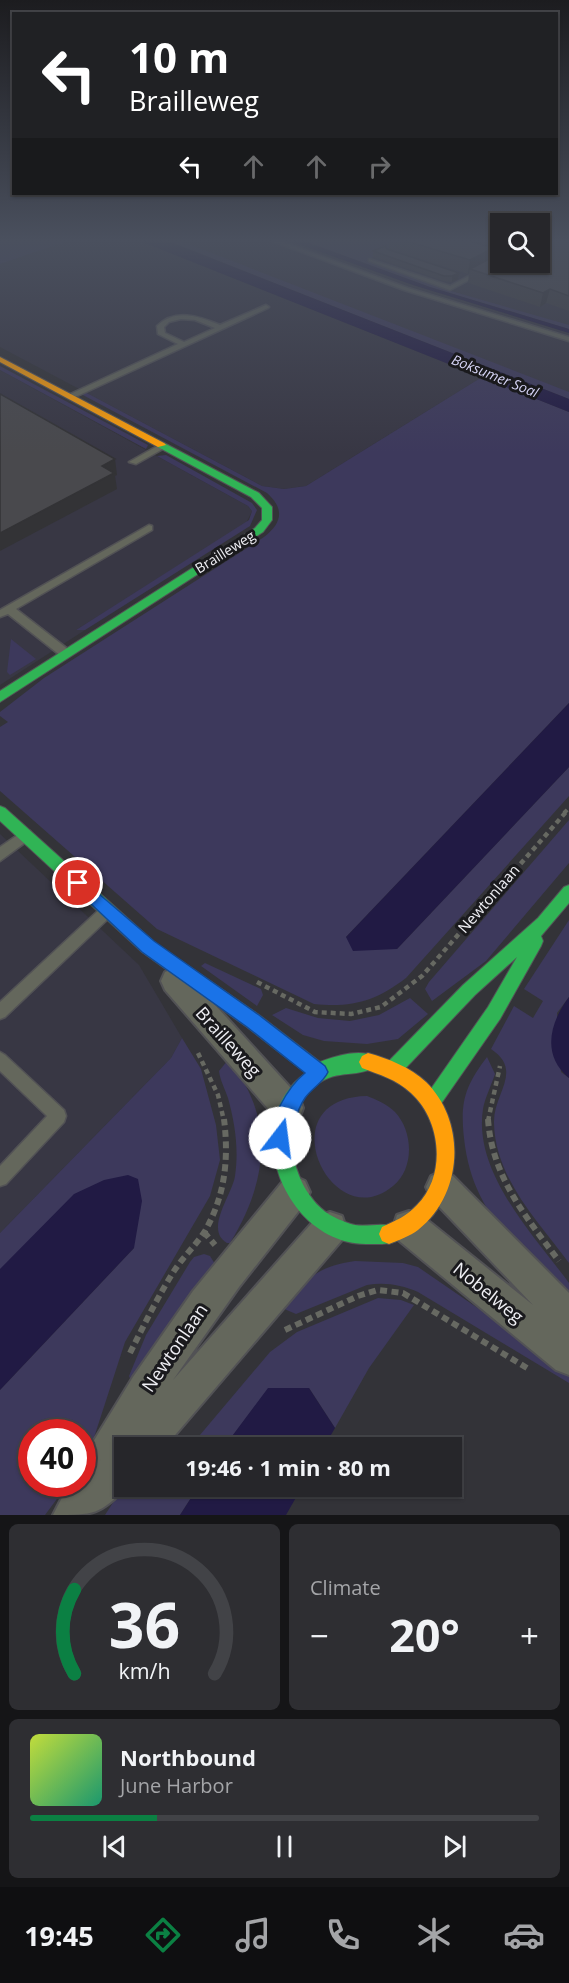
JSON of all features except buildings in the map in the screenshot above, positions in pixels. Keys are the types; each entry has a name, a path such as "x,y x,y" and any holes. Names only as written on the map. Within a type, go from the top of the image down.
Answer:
{"street":[{"name":"Brailleweg","path":"0,359 255,495 268,507 270,519 259,530 0,697"},
{"name":"Brailleweg","path":"0,812 148,947 253,1021 319,1072"},
{"path":"393,1069 505,956 544,923 569,892"},
{"path":"432,1102 474,1043 521,968 544,923"},
{"name":"Brailleweg","path":"148,947 199,1010 288,1108"},
{"path":"351,1062 368,1062 393,1069 415,1083 432,1102 444,1128 448,1157 442,1186 429,1209 409,1227 386,1236 360,1237 330,1228 312,1215 294,1192 283,1166 280,1138 288,1108 300,1089 319,1072 351,1062"},
{"path":"442,1186 497,1246 569,1317"},
{"name":"Newtonlaan","path":"74,1515 127,1419 178,1341 233,1265 294,1192"},
{"name":"Nobelweg","path":"409,1227 569,1357"},
{"name":"Newtonlaan","path":"148,1437 264,1301 330,1228"},
{"name":"Newtonlaan","path":"74,1515 114,1473"}],"lane":[{"path":"70,396 255,312"},
{"path":"480,312 569,339"},
{"path":"183,344 162,334 160,326 168,319 187,316 219,327"},
{"path":"133,462 164,446"},
{"path":"65,653 5,612 149,528"},
{"path":"0,855 26,834"},
{"path":"0,1011 108,910"},
{"path":"0,1060 58,1116 0,1178"}],"path":[{"name":"Newtonlaan","path":"279,995 315,1012 351,1014 381,1007 408,989 569,808"},
{"path":"408,989 442,1018"},
{"path":"474,1043 499,1062 501,1068 488,1120 495,1163 516,1202 562,1265"},
{"path":"204,1232 219,1198 228,1160 225,1120 207,1066"},
{"path":"288,1328 358,1296 378,1290 403,1293 531,1370"}],"shaded area":[{"path":"0,312 318,312 482,377 306,486 284,489 262,486 0,347"},
{"path":"347,312 500,312 569,333 569,399"},
{"path":"347,312 363,312 569,392 569,399"},
{"path":"512,312 569,312 569,329"},
{"path":"512,312 523,312 569,325 569,329"},
{"path":"0,366 148,445 146,449 0,370"},
{"path":"0,370 248,506 252,511 246,523 76,630 85,630 0,685"},
{"path":"482,377 569,412 569,703 346,937 397,949 569,767 569,796 406,978 384,992 363,1001 340,1005 314,1004 157,929 0,791 0,727 8,722 0,716 0,712 44,678 264,537 278,521 279,510 267,493 81,394 85,392 262,486 284,489 306,486"},
{"path":"166,455 252,503 257,510 250,526 85,630 76,630 249,520 252,511 248,506 157,456"},
{"path":"11,639 36,659 10,675 7,672"},
{"path":"569,820 569,863 486,961 432,1001 425,989 429,982"},
{"path":"0,834 139,965 182,1038 171,1058 0,1233"},
{"path":"569,920 569,997 557,1013 561,1072 569,1078 569,1263 520,1198 502,1162 496,1143 494,1123 506,1074 501,1057 491,1049 514,1006 533,1018 543,1001 524,989"},
{"path":"205,963 261,989 263,995 257,1006 201,966"},
{"path":"410,998 428,1014 398,1039 367,1044 324,1041 303,1035 272,1015 286,1008 318,1018 350,1021 379,1015"},
{"path":"182,1038 201,1069 216,1125 220,1160 210,1196 125,1342 96,1431 96,1419 18,1419 18,1497 58,1497 45,1515 0,1515 0,1390 134,1248 0,1269 0,1233 171,1058"},
{"path":"487,1057 495,1074 483,1109 482,1133 487,1156 509,1202 569,1283 569,1300 501,1228 477,1188 469,1165 464,1138 464,1104 469,1086"},
{"path":"228,1060 244,1082 254,1105 260,1128 261,1151 259,1174 252,1197 243,1220 230,1243 221,1237 218,1230 221,1212 233,1184 236,1166 233,1117 219,1071"},
{"path":"367,1096 385,1104 395,1112 405,1129 409,1149 405,1170 400,1178 393,1186 370,1197 349,1194 331,1181 319,1161 314,1139 320,1118 337,1103"},
{"path":"204,1254 210,1256 215,1264 131,1381 129,1376 146,1335 190,1262 194,1257"},
{"path":"355,1261 403,1263 418,1267 569,1371 569,1383 418,1292 399,1286 367,1285 296,1314 282,1308 313,1276 330,1267"},
{"path":"378,1298 401,1300 414,1305 369,1368 335,1428 309,1388 269,1388 232,1437 198,1437 270,1352 297,1332"},
{"path":"120,1497 192,1497 180,1515 105,1515 114,1501"}],"water":[{"name":"Boksumer Soal","path":"317,312 347,312 569,399 569,412"},
{"path":"500,312 512,312 569,329 569,333"},
{"path":"569,703 569,767 397,949 353,951 346,937"},
{"path":"569,997 569,1078 560,1069 555,1059 551,1038 557,1017"},
{"path":"128,1175 138,1179 142,1201 134,1248 0,1390 0,1269 74,1194 104,1180"},
{"path":"268,1388 309,1388 335,1428 330,1437 231,1437"},
{"path":"192,1497 296,1497 286,1515 180,1515"}],"traffic: fast":[{"path":"0,697 259,530 267,520 267,507 255,495 161,445"},
{"path":"0,812 148,947 253,1021 319,1072"},
{"path":"393,1069 469,990 544,923 569,892"},
{"path":"432,1102 494,1013 535,941"},
{"path":"368,1062 327,1068 301,1087 286,1113 282,1143 288,1174 302,1202 324,1223 354,1235 389,1234"}],"traffic: slow":[{"path":"0,359 161,445"},
{"path":"368,1062 399,1073 424,1093 436,1111 443,1131 446,1152 444,1174 437,1194 425,1211 409,1225 389,1234"}],"route":[{"path":"78,883 148,947 211,990 319,1072 300,1089 288,1108 280,1138"}]}
